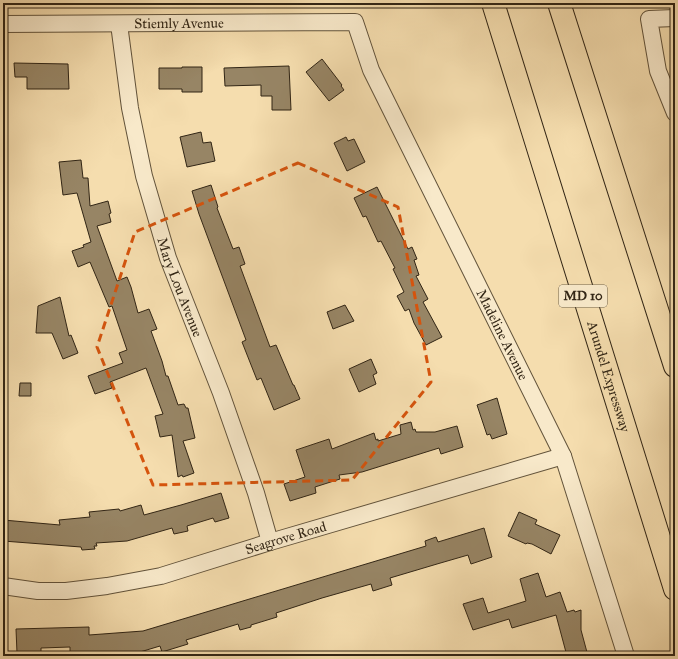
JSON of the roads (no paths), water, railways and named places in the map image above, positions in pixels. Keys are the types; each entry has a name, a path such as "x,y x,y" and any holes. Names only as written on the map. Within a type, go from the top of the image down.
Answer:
{"highway":[{"name":"Arundel Expressway","path":"492,3 675,589"},
{"path":"559,3 675,366"}],"street":[{"path":"675,18 649,18 658,71 675,113"},
{"name":"Stiemly Avenue","path":"3,24 355,22"},
{"name":"Madeline Avenue","path":"355,22 371,70 563,456 626,656"},
{"name":"Mary Lou Avenue","path":"119,24 130,108 144,176 166,251 221,392 256,493 270,542"},
{"name":"Seagrove Road","path":"3,586 38,591 66,591 107,586 161,576 270,542 563,456"}]}
